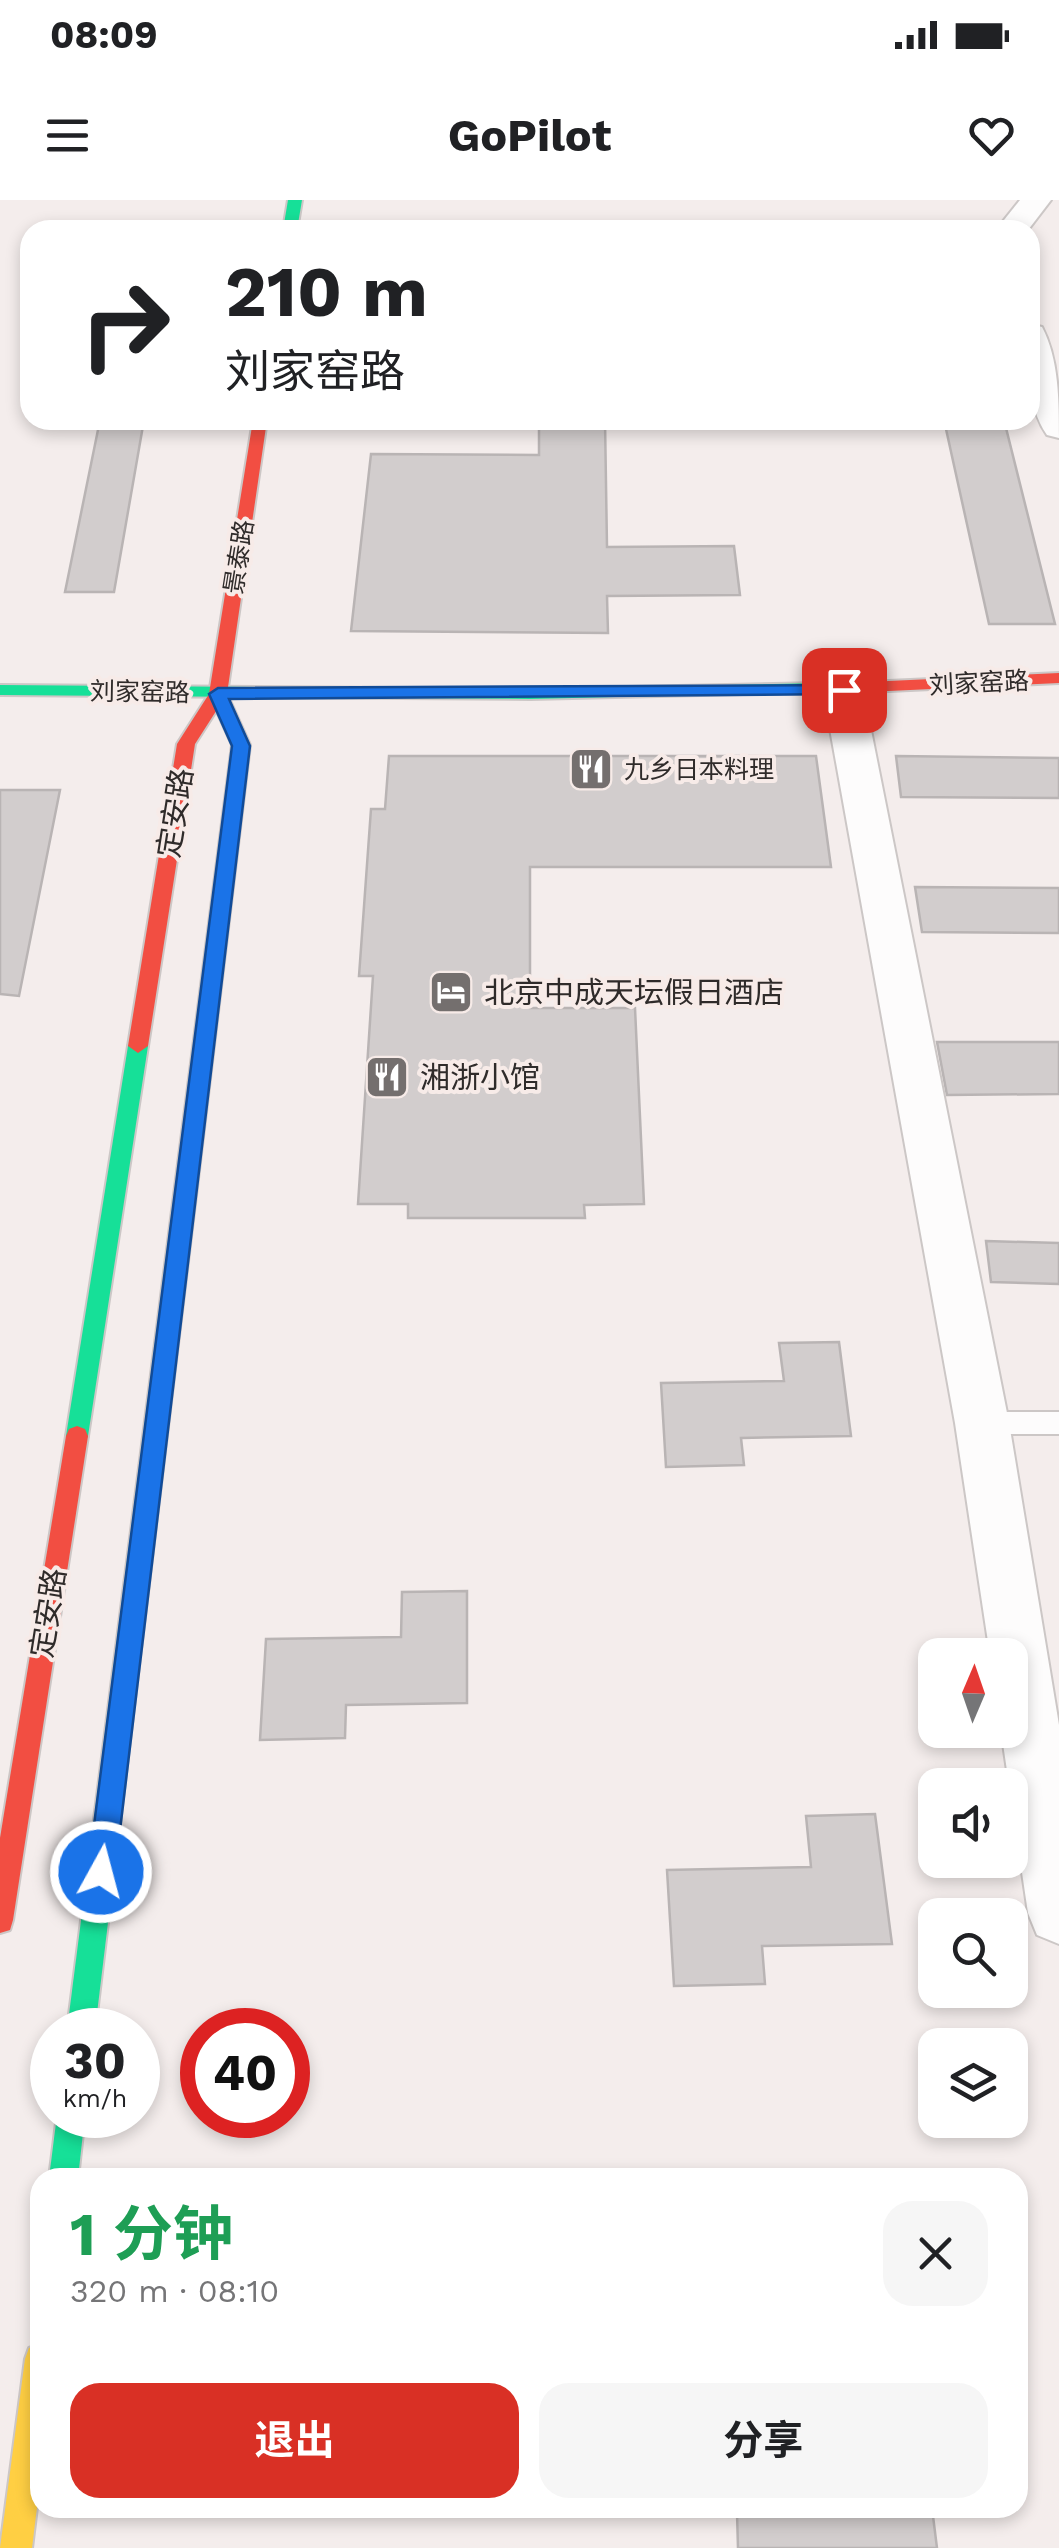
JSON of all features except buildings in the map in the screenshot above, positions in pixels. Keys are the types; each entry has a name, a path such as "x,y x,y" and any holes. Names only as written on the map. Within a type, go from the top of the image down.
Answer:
{"street":[{"path":"1020,220 1036,200"},
{"path":"1040,357 1053,387 1059,428"},
{"name":"景泰路","path":"218,694 258,430"},
{"name":"刘家窑路","path":"0,690 218,694 844,690 1059,678"},
{"path":"844,690 982,1423 1059,1913"},
{"name":"定安路","path":"0,1920 186,744 218,694"},
{"name":"定安路","path":"85,2008 241,746 218,694"},
{"path":"64,2168 68,2138"},
{"path":"16,2548 30,2438"}],"lane":[{"path":"982,1423 1059,1423"}],"traffic: fast":[{"path":"292,220 295,200"},
{"path":"0,690 530,694 867,687"},
{"path":"77,1436 138,1046"},
{"path":"84,2008 186,1187"},
{"path":"64,2168 68,2138"}],"traffic: slow":[{"path":"186,1187 241,745 218,694"},
{"path":"16,2548 30,2438"}],"traffic: jam":[{"path":"138,1046 186,744 218,694 258,430"},
{"path":"867,687 1059,678"},
{"path":"0,1920 77,1436"}],"place":[{"name":"九乡日本料理","path":"591,769"},
{"name":"北京中成天坛假日酒店","path":"451,992"},
{"name":"湘浙小馆","path":"387,1077"}],"route":[{"path":"101,1872 241,746 218,694 844,690"}]}
